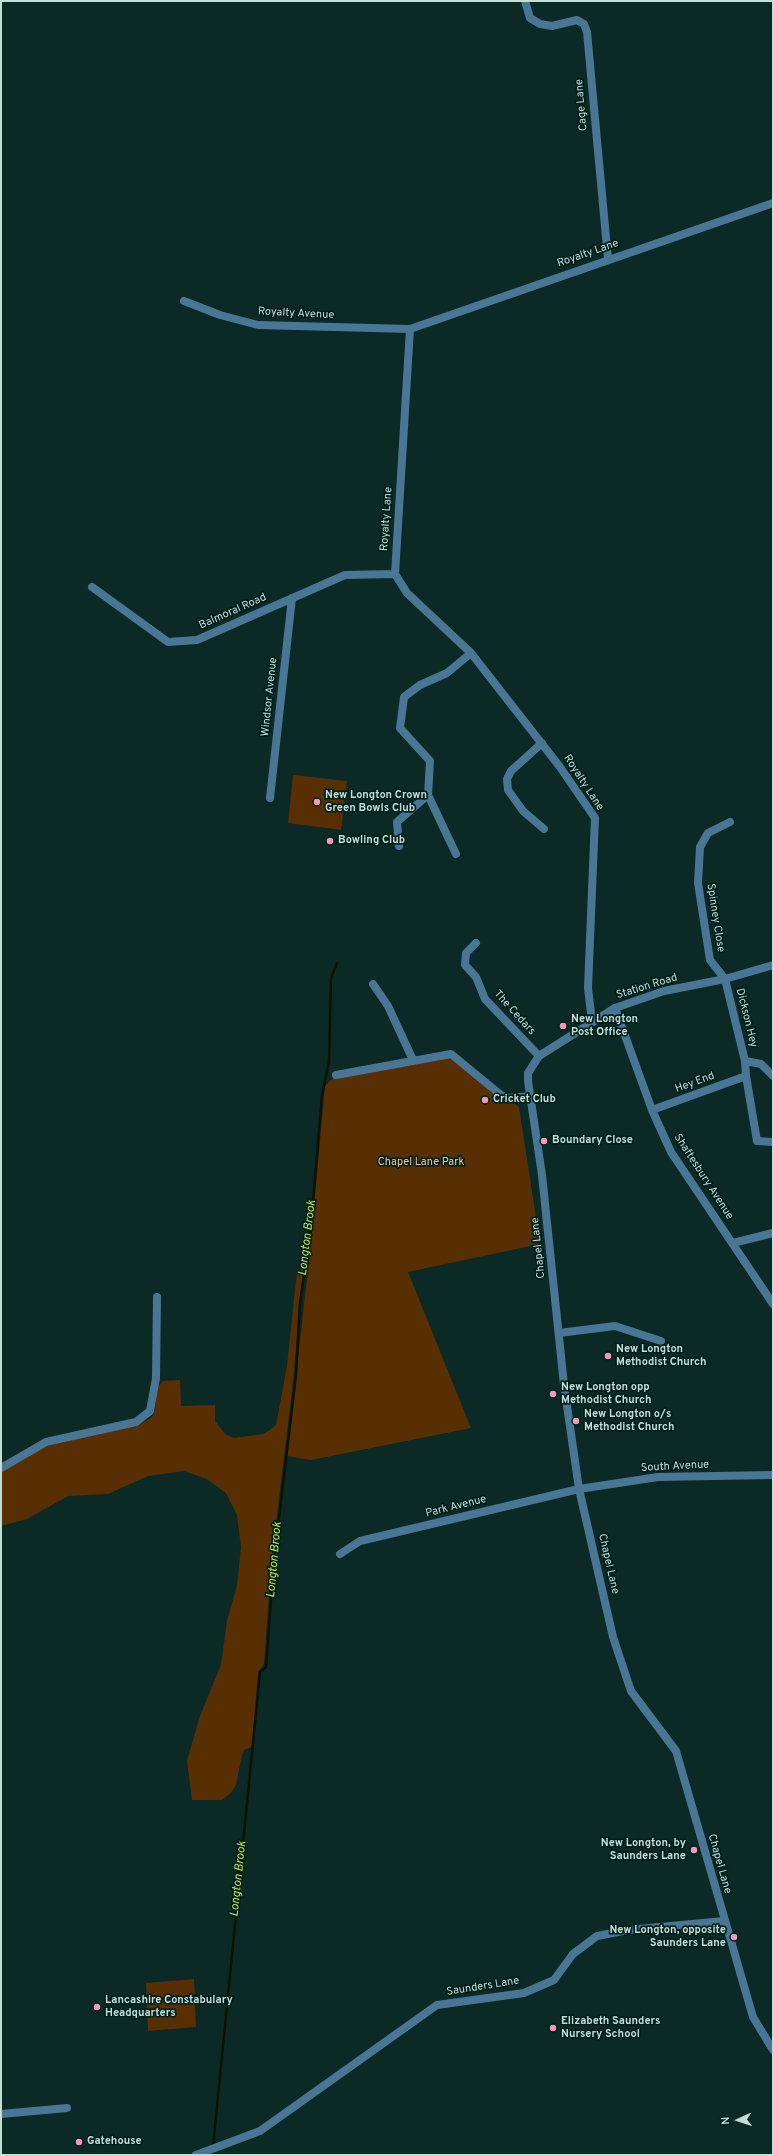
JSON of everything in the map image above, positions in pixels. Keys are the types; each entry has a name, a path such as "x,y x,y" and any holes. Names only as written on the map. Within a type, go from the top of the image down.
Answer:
{"street":[{"name":"Cage Lane","path":"525,1 530,18 540,24 552,26 577,20 584,24 587,32 608,259"},
{"name":"Royalty Lane","path":"592,1022 588,988 595,818 542,743 471,653 407,593 395,574 410,329 608,259 773,203"},
{"name":"Royalty Avenue","path":"184,301 220,315 258,325 410,329"},
{"name":"Balmoral Road","path":"92,587 168,642 197,640 345,575 395,574"},
{"name":"Windsor Avenue","path":"270,798 292,598"},
{"path":"456,854 428,795 430,761 400,728 404,697 420,685 447,673 471,653"},
{"path":"542,743 511,771 507,778 508,790 523,811 544,829"},
{"path":"399,846 398,822 428,795"},
{"name":"Spinney Close","path":"725,979 710,960 698,883 700,846 708,833 730,822"},
{"name":"The Cedars","path":"476,943 466,953 465,965 476,977 485,999 539,1056"},
{"name":"Station Road","path":"539,1056 615,1008 664,991 725,979 773,965"},
{"name":"Dickson Hey","path":"725,979 745,1061 746,1076 757,1141 773,1142"},
{"path":"373,984 388,1006 413,1060"},
{"name":"Shaftesbury Avenue","path":"615,1008 652,1110 671,1152 773,1304"},
{"path":"336,1075 451,1054 501,1095 508,1098 530,1096"},
{"name":"Chapel Lane","path":"539,1056 528,1072 530,1096 542,1175 559,1333 579,1489 613,1637 632,1691 676,1751 753,2017 773,2050"},
{"name":"Dickson Hey","path":"745,1061 761,1064 773,1076"},
{"name":"Hey End","path":"652,1110 746,1076"},
{"path":"733,1243 773,1233"},
{"path":"1,1468 46,1442 136,1422 150,1411 153,1406 156,1378 157,1297"},
{"path":"559,1333 615,1326 661,1341"},
{"name":"South Avenue","path":"579,1489 658,1476 773,1475"},
{"name":"Park Avenue","path":"340,1554 360,1541 579,1489"},
{"name":"Saunders Lane","path":"196,2155 260,2131 438,2005 524,1993 554,1980 573,1954 597,1936 628,1930 724,1921"},
{"path":"1,2114 67,2108"}],"green space":[{"name":"New Longton Crown Green Bowls Club","path":"293,775 347,781 341,830 288,823"},
{"name":"Chapel Lane Park","path":"447,1054 519,1107 540,1244 408,1272 471,1428 311,1460 287,1456 309,1261 325,1086 336,1075"},
{"path":"303,1270 292,1391 271,1564 264,1664 258,1672 252,1747 244,1750 236,1785 231,1793 222,1800 192,1800 187,1761 200,1716 221,1665 227,1621 237,1585 241,1547 237,1515 226,1493 207,1479 184,1471 148,1476 108,1494 68,1496 27,1519 1,1526 1,1471 47,1446 141,1424 152,1417 155,1409 158,1387 163,1381 180,1380 181,1406 215,1405 215,1421 225,1434 234,1438 263,1434 270,1430 276,1425 287,1366 297,1271"},
{"path":"194,1979 196,2027 148,2031 146,1983"}],"waterway":[{"name":"Longton Brook","path":"213,2147 260,1672 266,1667 274,1560 296,1375 300,1302 310,1237 322,1095 329,1062 331,978 337,963"}],"place":[{"name":"New Longton Crown Green Bowls Club","path":"317,802"},
{"name":"Bowling Club","path":"330,841"},
{"name":"New Longton Post Office","path":"563,1026"},
{"name":"Cricket Club","path":"485,1100"},
{"name":"Boundary Close","path":"544,1141"},
{"name":"New Longton Methodist Church","path":"608,1356"},
{"name":"New Longton opp Methodist Church","path":"553,1394"},
{"name":"New Longton o/s Methodist Church","path":"576,1421"},
{"name":"New Longton, by Saunders Lane","path":"694,1850"},
{"name":"New Longton, opposite Saunders Lane","path":"734,1937"},
{"name":"Lancashire Constabulary Headquarters","path":"97,2007"},
{"name":"Elizabeth Saunders Nursery School","path":"553,2028"},
{"name":"Gatehouse","path":"79,2142"}]}
